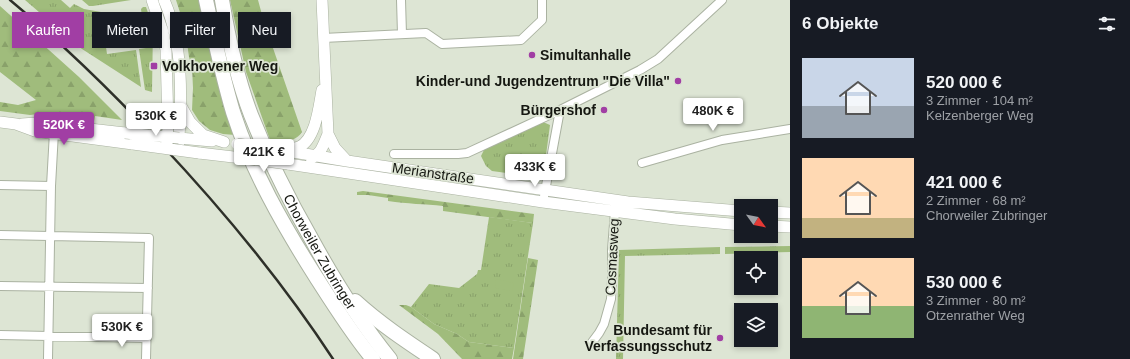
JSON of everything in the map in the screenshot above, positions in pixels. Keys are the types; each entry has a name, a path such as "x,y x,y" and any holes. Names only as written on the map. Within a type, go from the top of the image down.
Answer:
{"highway":[{"name":"Chorweiler Zubringer","path":"206,0 233,112 251,159 275,208 301,254 335,306 372,358"},
{"name":"Chorweiler Zubringer","path":"222,0 232,48 251,114 291,204 328,271 351,306 390,359"},
{"path":"328,271 349,296 372,316 408,343 433,359"}],"street":[{"path":"152,0 163,32 166,50 168,118 178,136"},
{"path":"164,0 175,33 179,68 181,106 178,136 172,149"},
{"path":"322,0 324,77 328,134 335,148 347,161"},
{"path":"401,0 402,34"},
{"path":"323,38 426,34 442,44 521,40 542,20 542,0"},
{"path":"394,154 467,153 560,110 633,73 658,58 721,0"},
{"path":"324,77 313,145 316,156 323,165 332,171"},
{"path":"181,106 190,122 203,135 224,142"},
{"path":"543,202 560,110"},
{"path":"0,122 16,124 36,123 51,128 133,144 288,164 316,156 328,134"},
{"path":"282,150 299,147 306,141 316,122"},
{"path":"51,128 178,136 316,156"},
{"path":"48,359 51,128"},
{"path":"642,163 722,140 790,129"},
{"name":"Merianstraße","path":"316,156 628,202 734,210"},
{"name":"Merianstraße","path":"288,164 675,220 734,224"},
{"path":"0,185 51,186"},
{"name":"Cosmasweg","path":"590,345 604,324 611,299 612,250 615,211"},
{"path":"778,212 790,213"},
{"path":"778,226 790,227"},
{"path":"0,236 149,238 146,359"},
{"path":"0,286 148,288"},
{"path":"0,335 147,338"}],"green space":[{"path":"25,0 61,0 70,8 74,4 84,9 101,12 92,12 92,48 106,48 107,54 136,50 141,87 81,48 84,48 84,12 39,12"},
{"path":"82,0 131,0 89,6"},
{"path":"176,0 199,0 202,12 180,12"},
{"path":"230,0 258,0 261,12 238,12 238,36"},
{"path":"0,6 12,17 12,48 47,48 79,77 122,120 95,116 94,121 52,112 30,115 0,111 0,102 18,105 36,100 0,72"},
{"path":"146,7 148,12 141,12 141,9"},
{"path":"153,48 152,92 145,90 139,49"},
{"path":"188,48 209,48 235,135 223,134 210,130 199,121 192,110 192,67"},
{"path":"241,48 273,48 302,132 299,136 287,141 270,140 246,72"},
{"path":"543,122 550,125 545,163 541,171 529,176 492,171 486,166 481,156 485,148"},
{"path":"363,191 534,214 533,223 443,211 443,206 395,202 388,201 388,198 357,195 357,192"},
{"path":"489,217 533,223 514,348 469,342 457,334 434,324 411,307 429,284 459,288 477,274 478,270 481,270"},
{"path":"790,246 790,252 734,251 734,254 725,254 725,247"},
{"path":"720,247 720,254 625,256 623,359 616,359 619,250"},
{"path":"528,258 538,260 523,359 513,359"},
{"path":"496,279 514,283 512,291 495,288"},
{"path":"399,305 411,307 434,324 457,334 469,342 514,348 512,359 462,359 438,334"}],"railway":[{"path":"10,0 87,69 183,168 251,247 314,330 333,359"}],"place":[{"name":"Simultanhalle","path":"532,55"},
{"name":"Volkhovener Weg","path":"154,66"},
{"name":"Kinder-und Jugendzentrum \"Die Villa\"","path":"678,81"},
{"name":"Bürgershof","path":"604,110"},
{"name":"Bundesamt für Verfassungsschutz","path":"720,338"}]}
